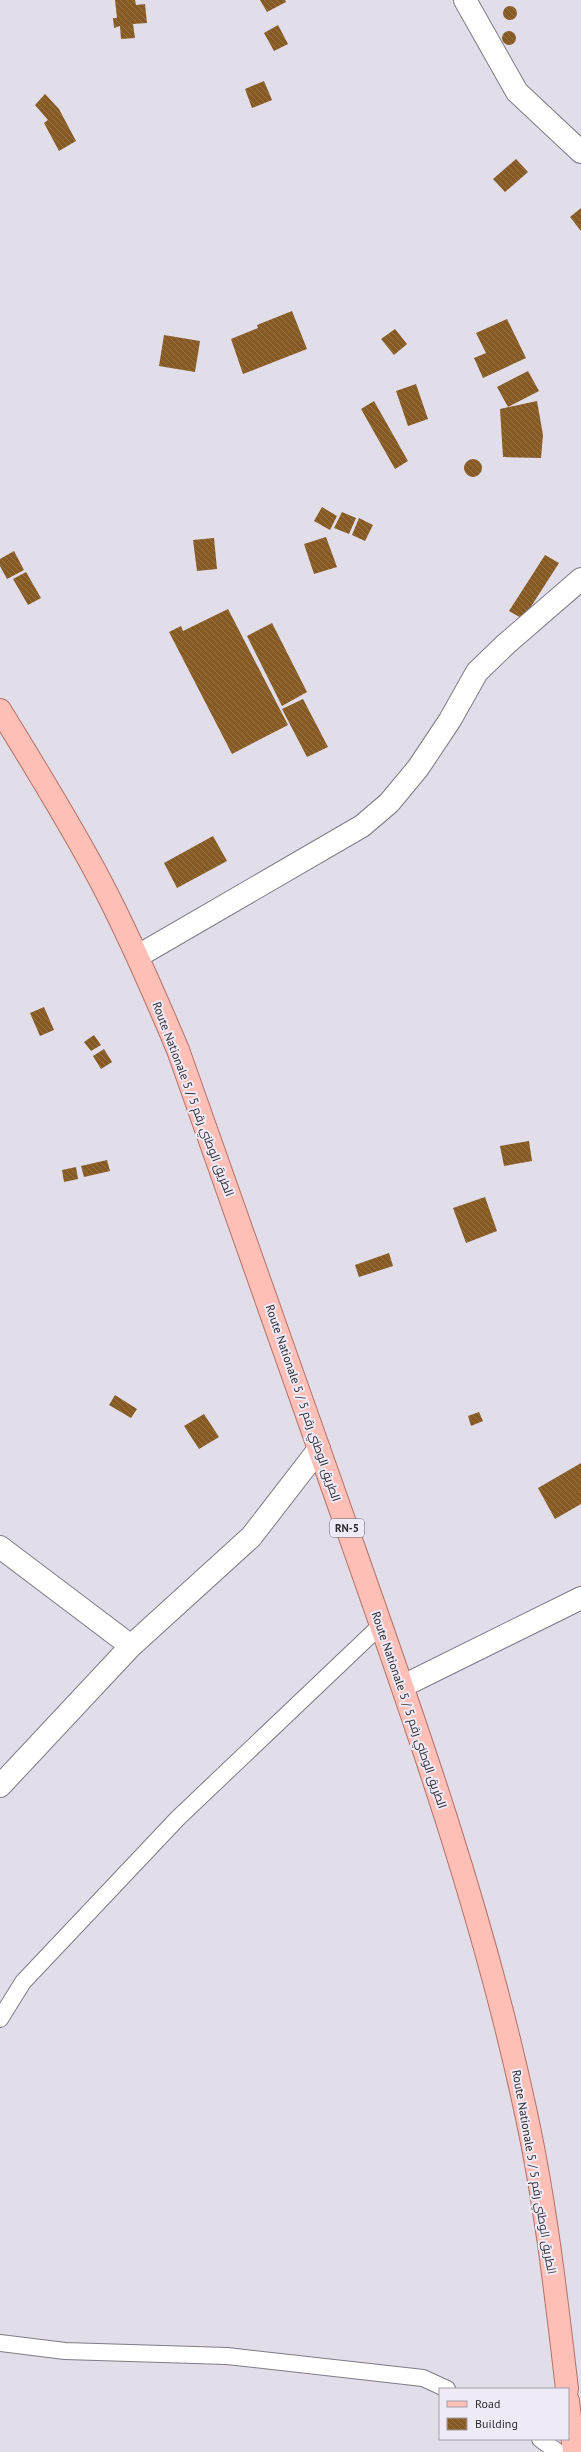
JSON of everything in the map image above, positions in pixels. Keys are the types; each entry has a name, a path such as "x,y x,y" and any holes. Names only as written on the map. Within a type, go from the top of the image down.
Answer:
{"main road":[{"name":"Route Nationale 5 / الطريق الوطني رقم 5","path":"0,710 65,817 101,882 138,956 178,1050 403,1686 464,1875 498,1990 522,2093 546,2226 567,2388"},
{"path":"569,2410 574,2452"}],"street":[{"path":"466,0 518,92 581,152"},
{"path":"138,956 362,826 389,803 418,768 450,720 477,672 506,644 581,579"},
{"path":"0,1786 130,1646 251,1537 319,1449"},
{"path":"0,1546 130,1646"},
{"path":"403,1686 581,1598"}],"lane":[{"path":"0,2019 23,1982 178,1818 381,1625"},
{"path":"0,2344 65,2351 227,2356 423,2378 445,2388"},
{"path":"541,2440 558,2452"}],"building":[{"path":"115,0 135,0 136,5 145,4 147,23 133,24 135,38 121,39 120,26 114,28 113,18 117,18"},
{"path":"260,0 285,0 286,2 267,12"},
{"path":"507,6 513,6 517,10 517,16 513,20 507,20 503,16 503,10"},
{"path":"278,25 288,44 274,51 264,33"},
{"path":"506,31 512,31 516,35 516,41 512,45 506,45 502,41 502,35"},
{"path":"264,81 272,100 252,108 245,89"},
{"path":"45,94 59,109 76,141 59,151 44,123 48,120 35,105"},
{"path":"516,159 528,172 505,192 493,179"},
{"path":"581,208 581,231 570,217"},
{"path":"292,311 307,349 243,374 231,339 258,328 257,325"},
{"path":"507,319 526,358 483,378 474,358 486,353 476,333"},
{"path":"395,329 407,344 394,355 381,339"},
{"path":"164,335 200,341 195,372 159,366"},
{"path":"528,371 539,391 508,407 497,387"},
{"path":"416,384 428,419 408,426 396,391"},
{"path":"374,401 408,461 395,469 361,409"},
{"path":"537,401 543,435 541,458 503,457 500,409"},
{"path":"473,459 479,462 482,468 479,474 473,477 467,474 464,468 467,462"},
{"path":"322,507 337,516 330,530 314,521"},
{"path":"342,512 356,518 349,534 334,528"},
{"path":"359,518 373,525 365,541 352,535"},
{"path":"326,537 337,567 314,574 304,544"},
{"path":"214,538 217,569 197,571 193,540"},
{"path":"14,551 24,570 7,579 0,566 0,559"},
{"path":"545,555 559,563 523,619 509,611"},
{"path":"26,572 41,598 28,605 13,579"},
{"path":"228,609 288,725 232,754 169,632 181,626 183,631"},
{"path":"272,623 307,692 282,706 247,636"},
{"path":"303,699 328,747 307,757 282,709"},
{"path":"213,836 227,861 177,888 164,863"},
{"path":"44,1007 54,1030 40,1036 30,1013"},
{"path":"94,1035 101,1045 91,1051 84,1042"},
{"path":"104,1049 112,1062 101,1069 93,1056"},
{"path":"529,1141 532,1161 504,1166 500,1146"},
{"path":"107,1160 110,1171 84,1177 81,1166"},
{"path":"76,1167 78,1179 64,1182 62,1170"},
{"path":"485,1197 497,1231 466,1243 453,1208"},
{"path":"389,1253 393,1266 359,1277 355,1265"},
{"path":"115,1395 137,1409 131,1418 109,1405"},
{"path":"479,1412 483,1421 471,1426 468,1416"},
{"path":"204,1414 219,1437 199,1449 184,1426"},
{"path":"581,1463 581,1504 555,1519 538,1488"}]}
